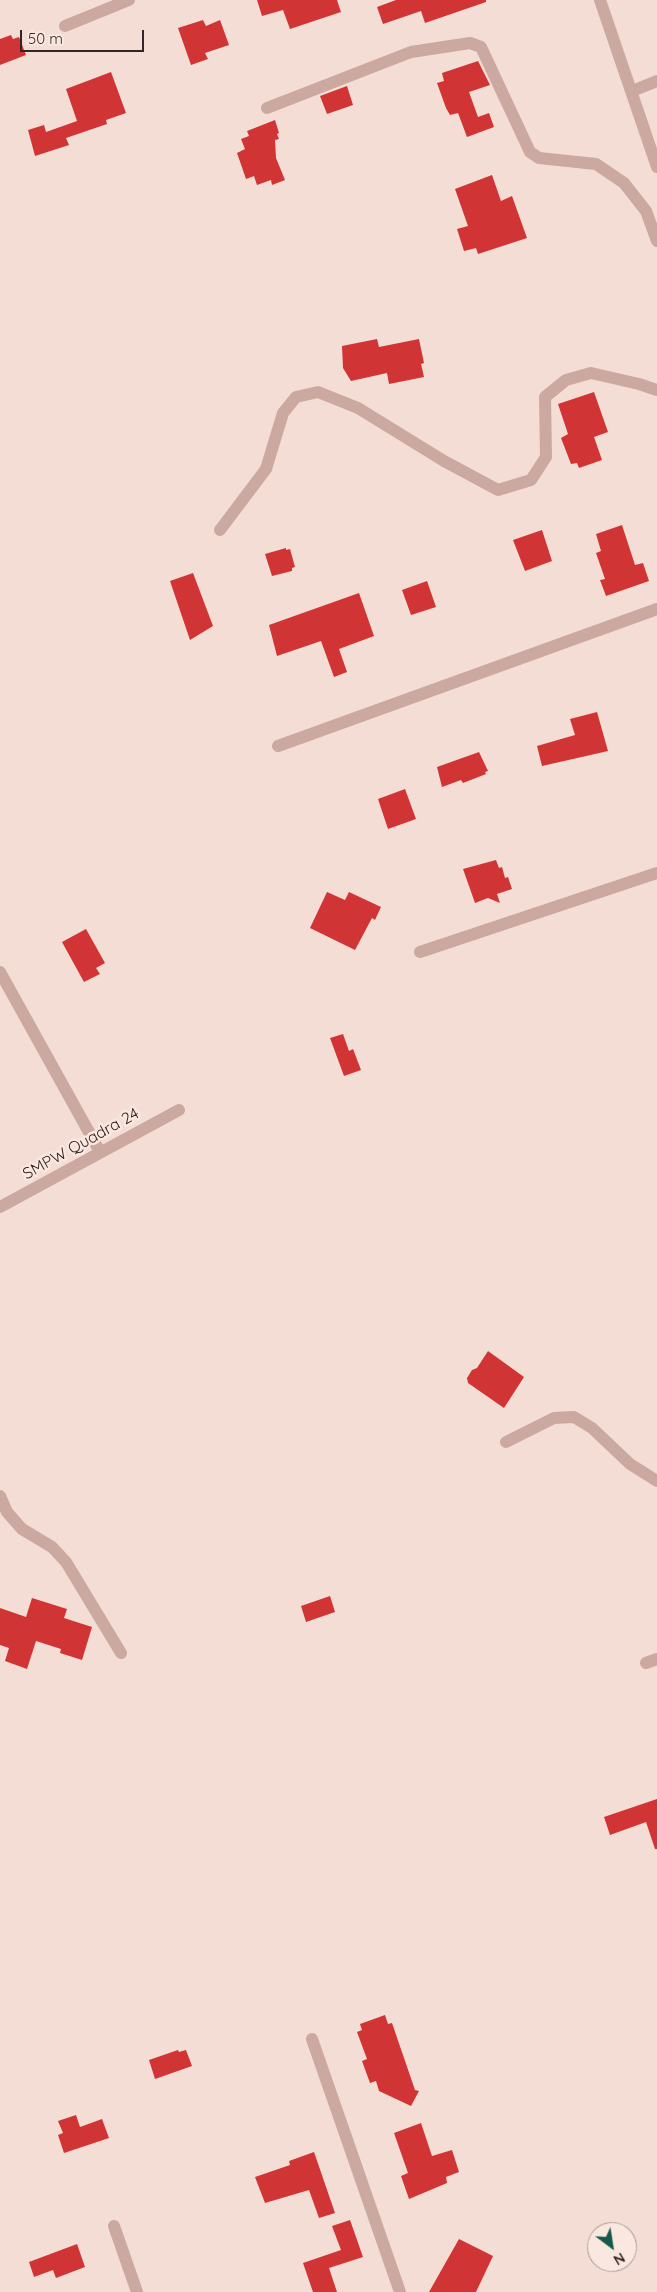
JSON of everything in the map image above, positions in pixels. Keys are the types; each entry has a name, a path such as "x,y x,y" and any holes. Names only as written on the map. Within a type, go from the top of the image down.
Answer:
{"street":[{"path":"65,26 129,0"},
{"path":"600,0 657,167"},
{"path":"267,108 411,52 470,43 481,47 530,152 539,158 596,164 624,183 646,211 657,241"},
{"path":"632,91 657,81"},
{"path":"220,530 266,469 283,413 296,397 318,392 358,408 444,461 498,490 531,480 546,457 545,397 566,380 591,373 657,390"},
{"path":"278,746 657,609"},
{"path":"420,952 657,873"},
{"path":"0,972 100,1152"},
{"name":"SMPW Quadra 24","path":"0,1206 178,1110"},
{"path":"506,1442 554,1418 574,1417 592,1428 630,1464 657,1481"},
{"path":"0,1496 7,1512 22,1529 52,1547 66,1562 121,1653"},
{"path":"312,2039 400,2292"},
{"path":"114,2226 137,2292"}],"building":[{"path":"257,0 337,0 341,12 290,29 283,10 262,16"},
{"path":"396,0 486,0 486,2 425,23 421,11 383,24 377,7"},
{"path":"203,20 206,26 220,20 229,45 205,53 208,59 191,65 178,28"},
{"path":"11,35 13,39 19,37 26,55 0,65 0,39"},
{"path":"478,61 490,85 469,92 478,117 489,113 494,127 467,137 458,113 450,115 446,108 437,83 444,81 442,73"},
{"path":"111,72 126,113 106,120 107,124 66,138 69,145 35,156 28,130 44,125 46,132 77,121 66,89"},
{"path":"347,86 353,105 327,114 320,96"},
{"path":"275,120 279,133 277,134 279,139 275,140 276,158 285,180 272,185 271,180 257,185 254,176 246,179 237,153 245,149 241,139 249,136 247,131"},
{"path":"492,175 501,201 512,196 527,238 478,254 476,248 464,251 457,229 468,226 455,189"},
{"path":"377,339 379,347 419,339 424,363 421,364 424,377 389,384 387,373 351,381 343,368 342,346"},
{"path":"594,392 608,432 594,437 602,460 579,468 577,463 571,464 561,438 568,434 558,404"},
{"path":"622,525 635,565 643,563 649,581 606,596 600,580 605,579 596,553 601,551 596,534"},
{"path":"542,530 552,561 525,571 513,540"},
{"path":"286,548 286,550 290,549 295,567 292,568 292,571 272,576 265,554"},
{"path":"193,573 213,626 190,640 170,581"},
{"path":"427,581 436,607 411,615 402,590"},
{"path":"359,593 374,636 339,649 347,672 334,677 321,641 277,656 269,625"},
{"path":"597,712 608,751 542,766 537,746 575,735 570,719"},
{"path":"479,752 488,771 485,772 486,774 463,783 461,780 442,787 437,767"},
{"path":"405,789 416,819 388,829 378,799"},
{"path":"496,860 499,868 502,867 505,878 508,877 512,889 497,894 500,903 488,898 475,903 463,869"},
{"path":"327,892 345,900 349,892 381,907 375,920 372,918 355,950 310,928"},
{"path":"86,929 105,963 96,968 100,974 84,982 62,942"},
{"path":"343,1034 349,1051 353,1049 361,1070 344,1076 330,1038"},
{"path":"488,1351 524,1377 504,1408 468,1383 467,1378 472,1370 477,1368"},
{"path":"330,1596 335,1612 306,1622 301,1606"},
{"path":"32,1598 67,1609 64,1618 92,1627 82,1660 60,1653 61,1649 36,1641 27,1669 5,1661 9,1648 0,1645 0,1608 26,1617"},
{"path":"657,1799 657,1849 655,1849 646,1822 610,1835 604,1817"},
{"path":"385,2015 388,2024 392,2023 415,2090 419,2091 411,2106 379,2091 376,2081 370,2083 362,2061 367,2059 357,2032 362,2030 360,2024"},
{"path":"178,2050 179,2052 186,2050 192,2066 155,2079 149,2060"},
{"path":"76,2115 80,2127 102,2119 109,2138 64,2153 58,2135 63,2133 58,2121"},
{"path":"421,2123 432,2156 452,2150 459,2172 446,2177 447,2183 409,2199 401,2176 408,2173 394,2133"},
{"path":"314,2152 335,2213 319,2218 309,2190 265,2203 255,2177 290,2165 289,2161"},
{"path":"350,2220 363,2257 329,2268 337,2292 313,2292 303,2263 341,2250 332,2226"},
{"path":"459,2239 493,2256 476,2292 429,2292"},
{"path":"77,2244 85,2267 56,2278 53,2270 34,2277 29,2262"}]}
